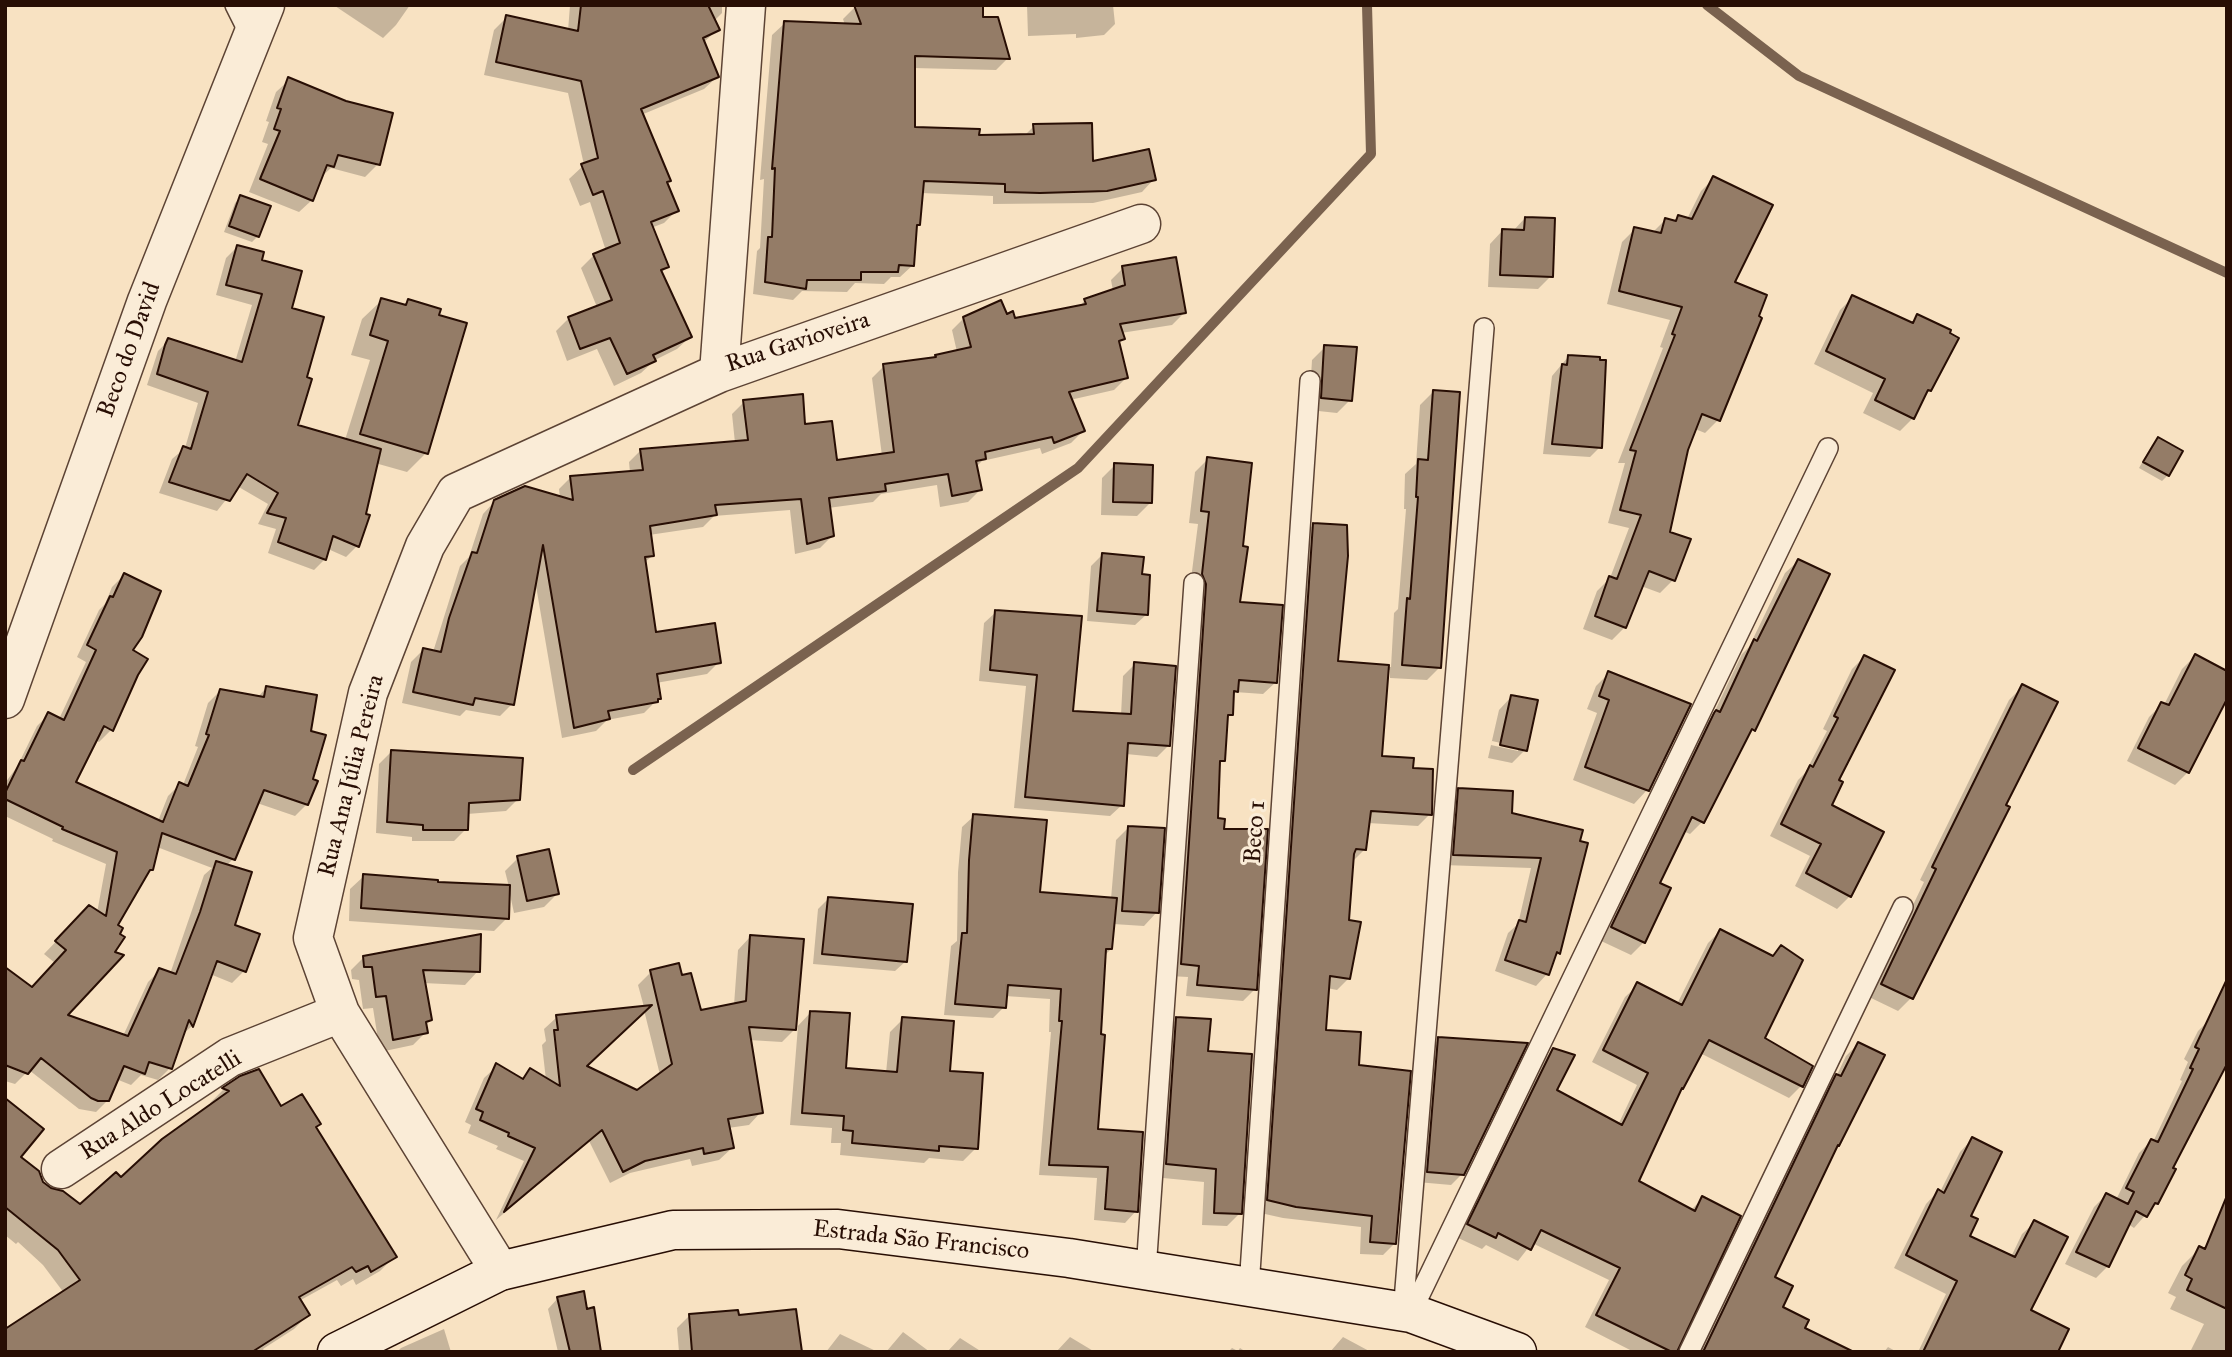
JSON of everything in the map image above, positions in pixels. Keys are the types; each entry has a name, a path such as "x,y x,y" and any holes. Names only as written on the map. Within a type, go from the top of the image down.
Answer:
{"street":[{"name":"Rua Gavioveira","path":"746,5 719,373 1141,224"},
{"name":"Beco do David","path":"5,699 250,16"},
{"name":"Rua Ana Júlia Pereira","path":"500,1271 340,1013 313,937 368,693 425,546 456,493 719,373"},
{"name":"Rua Aldo Locatelli","path":"61,1169 230,1057 340,1013"},
{"name":"Estrada São Francisco","path":"337,1352 500,1271 673,1230 838,1228 1069,1258 1407,1313 1517,1352"}],"lane":[{"path":"1407,1313 1484,328"},
{"name":"Beco 1","path":"1249,1287 1310,381"},
{"path":"1407,1313 1828,448"},
{"path":"1146,1270 1194,583"},
{"path":"1689,1352 1903,907"}],"building":[{"path":"581,5 708,5 720,30 703,38 719,77 641,109 671,181 667,182 679,211 651,222 669,267 661,270 692,337 653,355 656,361 627,374 610,338 580,349 568,317 612,300 593,254 620,243 603,191 593,195 581,164 598,158 581,81 496,62 506,15 578,31"},
{"path":"854,5 983,5 983,17 998,17 1010,59 915,56 915,127 980,129 979,135 1034,134 1033,124 1092,123 1093,161 1149,149 1156,180 1107,191 1040,193 1005,192 1005,184 924,181 914,266 899,265 898,272 861,272 861,280 807,280 806,289 765,282 768,237 772,237 775,168 772,169 784,21 861,24"},
{"path":"288,77 346,101 393,113 380,165 338,155 334,167 327,165 313,201 260,179 280,131 274,129 281,109 277,108"},
{"path":"1713,176 1773,205 1735,282 1767,295 1759,316 1762,318 1720,421 1702,414 1688,450 1670,532 1691,539 1675,581 1649,571 1626,628 1595,616 1609,576 1617,579 1641,515 1620,510 1636,451 1630,450 1675,335 1672,334 1682,307 1619,291 1634,227 1661,233 1665,218 1676,221 1678,215 1692,219"},
{"path":"240,195 271,206 259,237 229,226"},
{"path":"1525,217 1555,218 1553,277 1500,275 1502,229 1524,230"},
{"path":"237,245 264,252 262,260 302,271 292,308 324,317 307,377 312,379 298,425 381,449 366,514 370,515 359,547 333,536 326,560 278,542 286,518 267,513 278,493 247,474 230,501 169,482 183,446 191,449 208,392 157,374 165,345 168,338 242,362 262,294 226,285"},
{"path":"1176,257 1186,313 1120,324 1125,339 1119,341 1128,378 1069,392 1085,431 1054,443 1052,437 985,452 986,459 976,461 982,490 952,496 948,474 885,484 886,491 829,498 834,536 807,544 801,499 715,505 717,515 650,526 654,556 645,557 656,632 715,623 721,663 657,674 661,699 658,699 658,702 608,711 610,719 574,728 543,545 514,705 475,698 473,705 413,692 423,648 441,652 449,618 472,552 477,553 494,500 525,486 573,500 570,476 643,470 640,449 748,440 743,400 803,394 805,424 832,421 837,460 894,452 883,364 936,357 935,355 971,347 963,317 1001,300 1007,314 1013,311 1015,318 1086,304 1084,299 1125,285 1122,266"},
{"path":"1852,295 1913,323 1917,314 1951,330 1950,333 1959,338 1914,419 1875,400 1885,379 1826,351"},
{"path":"381,298 406,305 408,299 441,309 439,315 467,323 428,454 360,434 388,341 370,335"},
{"path":"1324,345 1357,347 1352,401 1321,398"},
{"path":"1568,355 1600,357 1600,360 1606,360 1602,448 1552,444 1562,364 1567,365"},
{"path":"1433,390 1460,392 1441,668 1402,665 1418,497 1418,459 1428,460"},
{"path":"2158,437 2183,451 2169,476 2143,462"},
{"path":"1207,457 1252,463 1243,546 1248,547 1240,602 1283,605 1277,683 1239,680 1238,692 1234,691 1233,715 1228,715 1225,761 1220,761 1218,818 1225,819 1224,829 1268,829 1257,990 1197,985 1199,966 1181,964 1206,584 1202,574 1209,512 1201,511"},
{"path":"1114,463 1153,465 1152,503 1113,502"},
{"path":"1313,523 1347,525 1348,556 1338,661 1389,665 1382,756 1414,758 1413,768 1433,769 1432,815 1371,811 1366,850 1356,849 1354,854 1349,920 1361,922 1350,979 1330,976 1326,1030 1361,1032 1359,1065 1411,1071 1396,1244 1370,1242 1372,1216 1296,1207 1267,1200"},
{"path":"1102,553 1144,557 1142,574 1150,575 1148,615 1097,611"},
{"path":"1798,559 1830,574 1755,731 1752,729 1704,823 1692,817 1660,883 1671,888 1645,943 1611,927 1714,713 1716,710 1720,712 1754,639 1757,641"},
{"path":"124,573 161,591 142,637 133,650 148,659 113,731 104,726 76,782 163,822 179,782 188,786 209,735 206,734 220,689 264,697 266,686 317,695 311,731 326,735 313,779 318,781 308,805 264,790 235,860 162,833 153,870 150,870 118,925 123,928 120,934 125,937 115,952 124,955 68,1015 128,1036 159,968 176,974 216,861 252,872 235,925 260,934 246,972 217,961 193,1027 189,1020 172,1069 149,1062 145,1074 124,1066 109,1101 98,1101 41,1058 28,1074 5,1065 5,967 32,987 66,950 55,941 89,905 106,916 117,852 62,829 63,827 5,799 5,793 48,712 64,720 96,650 87,645"},
{"path":"995,610 1082,616 1073,711 1131,714 1134,662 1176,666 1170,746 1128,743 1124,806 1025,797 1037,675 990,670"},
{"path":"2195,654 2227,671 2227,699 2189,773 2138,748 2161,702 2169,705"},
{"path":"1864,655 1895,670 1839,780 1843,782 1832,805 1884,832 1851,897 1806,873 1821,844 1781,824 1810,765 1813,767 1838,718 1834,716"},
{"path":"1608,671 1691,704 1649,791 1585,767 1609,700 1599,696"},
{"path":"2022,684 2058,702 2006,805 2010,807 1913,999 1881,984 1936,869 1932,867"},
{"path":"1511,695 1538,700 1527,751 1500,745"},
{"path":"391,750 523,758 520,800 469,803 468,830 423,830 423,825 387,822"},
{"path":"1458,788 1513,791 1512,813 1583,830 1580,841 1588,843 1560,954 1557,952 1549,975 1505,960 1519,920 1526,922 1541,858 1453,855"},
{"path":"973,814 1047,820 1040,892 1117,898 1112,949 1106,949 1101,1034 1105,1035 1098,1129 1143,1132 1138,1212 1105,1209 1108,1167 1049,1165 1062,1021 1059,1021 1061,989 1008,985 1006,1008 955,1004 962,933 967,933"},
{"path":"1128,826 1165,828 1159,913 1122,911"},
{"path":"549,849 559,894 527,901 517,856"},
{"path":"363,874 438,882 510,885 509,919 361,908"},
{"path":"828,897 913,904 907,962 822,954"},
{"path":"1720,929 1773,956 1781,945 1803,960 1765,1038 1813,1066 1803,1087 1709,1040 1682,1088 1639,1181 1695,1211 1702,1196 1741,1216 1677,1352 1672,1352 1596,1315 1620,1268 1541,1230 1531,1250 1498,1233 1496,1238 1467,1224 1553,1048 1575,1055 1557,1090 1622,1125 1648,1073 1603,1050 1637,982 1682,1005"},
{"path":"481,934 480,972 423,970 432,1020 426,1022 428,1033 393,1040 386,996 376,997 372,967 364,967 363,956"},
{"path":"750,935 804,939 796,1030 749,1027 763,1113 728,1119 734,1148 704,1154 703,1148 645,1161 623,1172 602,1130 504,1212 535,1148 480,1120 483,1112 476,1109 496,1063 523,1079 530,1068 560,1086 554,1030 558,1030 556,1015 652,1005 587,1066 637,1090 672,1064 650,970 679,963 682,975 691,973 701,1010 746,1001"},
{"path":"2227,979 2227,1064 2173,1168 2176,1169 2158,1204 2155,1203 2147,1217 2136,1211 2109,1267 2076,1252 2106,1193 2128,1204 2134,1192 2126,1188 2151,1139 2158,1142 2193,1069 2190,1068 2199,1049 2195,1047"},
{"path":"810,1011 850,1013 846,1068 897,1072 902,1017 954,1021 950,1071 983,1073 978,1149 939,1146 939,1151 852,1143 853,1131 843,1130 844,1116 802,1113"},
{"path":"1176,1017 1211,1019 1208,1051 1252,1054 1242,1214 1214,1213 1216,1169 1166,1164"},
{"path":"1438,1037 1528,1043 1464,1175 1427,1172"},
{"path":"1858,1042 1885,1055 1838,1145 1775,1277 1793,1286 1783,1307 1809,1320 1805,1328 1854,1352 1703,1352 1836,1074 1841,1076"},
{"path":"259,1069 281,1106 302,1094 321,1124 316,1127 397,1257 371,1272 368,1266 356,1272 352,1267 299,1297 310,1315 252,1352 5,1352 5,1329 80,1280 58,1250 5,1207 5,1098 44,1129 21,1157 39,1171 43,1182 51,1188 63,1191 80,1204 116,1172 121,1177 162,1139 229,1091 222,1088 240,1076"},
{"path":"1972,1137 2002,1152 1971,1216 1978,1219 1970,1236 2015,1257 2034,1220 2068,1237 2031,1310 2069,1329 2058,1352 1923,1352 1957,1281 1906,1255 1938,1189 1944,1193"},
{"path":"2226,1198 2227,1309 2187,1290 2192,1279 2185,1275 2199,1246 2205,1249"},
{"path":"584,1291 587,1309 594,1307 601,1352 570,1352 557,1297"},
{"path":"796,1309 802,1352 692,1352 689,1314 738,1310 739,1315"}],"waterway":[{"path":"633,770 1078,468 1371,154 1367,5"},
{"path":"1707,5 1799,76 2227,273"}]}
